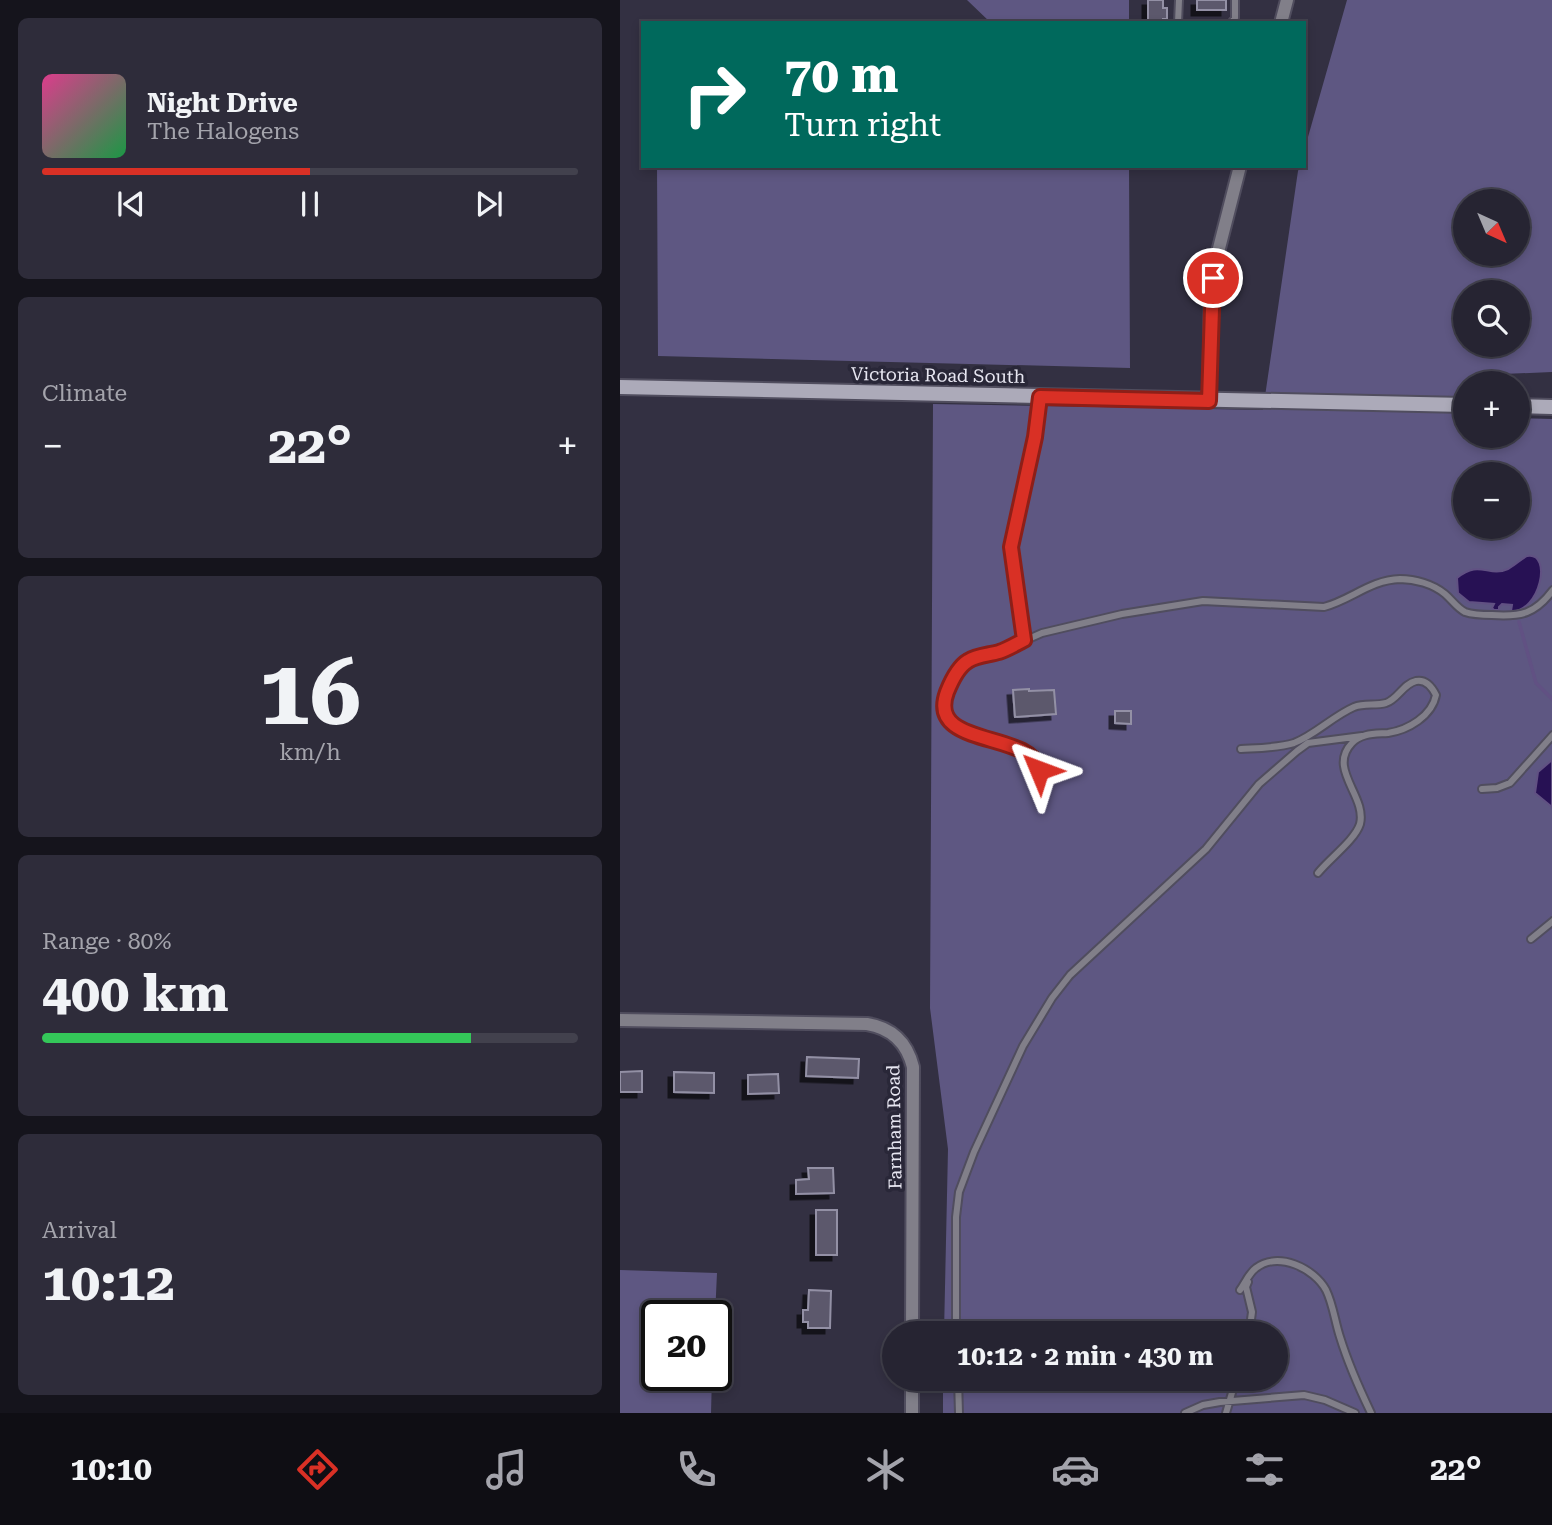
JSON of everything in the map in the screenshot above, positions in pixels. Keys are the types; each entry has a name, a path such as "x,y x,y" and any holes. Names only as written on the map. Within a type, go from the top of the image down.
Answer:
{"main road":[{"name":"Victoria Road South","path":"620,387 1453,405"},
{"path":"1530,406 1553,407"}],"street":[{"path":"1282,21 1287,0"},
{"path":"1209,401 1211,292 1215,264 1239,168"},
{"name":"Farnham Road","path":"620,1020 867,1024 879,1026 905,1045 913,1067 912,1321"},
{"path":"912,1391 912,1413"}],"lane":[{"path":"1178,21 1179,0"},
{"path":"1233,21 1235,0"},
{"path":"1024,640 1011,547 1035,437 1040,397"},
{"path":"1041,788 1038,764 1026,752 983,739 962,729 947,716 944,708 948,689 966,662 1001,651 1042,633 1122,614 1203,601 1324,607 1370,585 1385,581 1417,581 1433,586 1458,607 1475,615 1512,616 1524,614 1540,605 1553,590"},
{"path":"956,1321 956,1217 959,1192 974,1152 1023,1046 1052,998 1070,975 1212,842 1259,784 1288,758 1308,743 1391,732 1411,725 1424,716 1436,695 1428,684 1413,682 1391,701 1354,707 1295,742 1241,749"},
{"path":"1482,789 1497,788 1510,783 1553,735"},
{"path":"1318,873 1359,825 1359,800 1347,779 1344,765 1349,747 1362,736"},
{"path":"1531,939 1553,921"},
{"path":"1240,1290 1253,1271 1267,1264 1293,1263 1311,1272 1325,1287 1343,1347 1371,1413"},
{"path":"1251,1321 1252,1312 1246,1287 1253,1271"},
{"path":"958,1391 959,1413"},
{"path":"1226,1413 1232,1391"},
{"path":"1185,1413 1203,1405 1304,1395 1325,1400 1355,1413"}],"shaded area":[{"path":"967,0 1129,0 1129,21 989,21"},
{"path":"1347,0 1552,0 1552,372 1453,371 1453,448 1530,448 1530,418 1552,419 1552,1413 943,1413 943,1391 1288,1391 1288,1321 944,1321 948,1149 930,1008 933,404 1263,410 1298,171 1299,168 1306,168 1306,144"},
{"path":"657,168 1129,168 1130,368 658,356"},
{"path":"1527,556 1535,557 1540,563 1540,582 1529,603 1521,609 1511,611 1512,605 1502,604 1499,610 1494,610 1494,604 1469,602 1458,593 1457,578 1465,573 1478,569 1501,571"},
{"path":"1552,760 1552,807 1535,793 1538,772"},
{"path":"620,1270 717,1273 716,1300 641,1300 641,1391 712,1391 711,1413 620,1413"}],"building":[{"path":"1148,0 1163,0 1163,8 1167,8 1167,19 1148,21"},
{"path":"1197,0 1226,0 1226,10 1197,10"},
{"path":"1013,690 1054,690 1056,714 1015,717"},
{"path":"1115,711 1131,711 1131,724 1115,723"},
{"path":"807,1057 859,1059 858,1078 806,1076"},
{"path":"642,1071 642,1092 620,1092 620,1072"},
{"path":"674,1072 714,1073 714,1093 674,1092"},
{"path":"778,1074 779,1093 748,1094 748,1075"},
{"path":"808,1168 833,1168 834,1193 796,1194 796,1180 809,1179"},
{"path":"816,1210 837,1210 837,1255 816,1255"},
{"path":"809,1290 831,1291 830,1328 808,1328 808,1322 803,1322 803,1310 808,1310"}],"waterway":[{"path":"1519,622 1536,683 1553,700"}],"route":[{"path":"1039,770 1038,764 1026,752 983,739 962,729 947,716 944,708 948,689 966,662 1001,651 1024,640 1011,547 1035,437 1040,397 1209,401 1213,278"}]}
